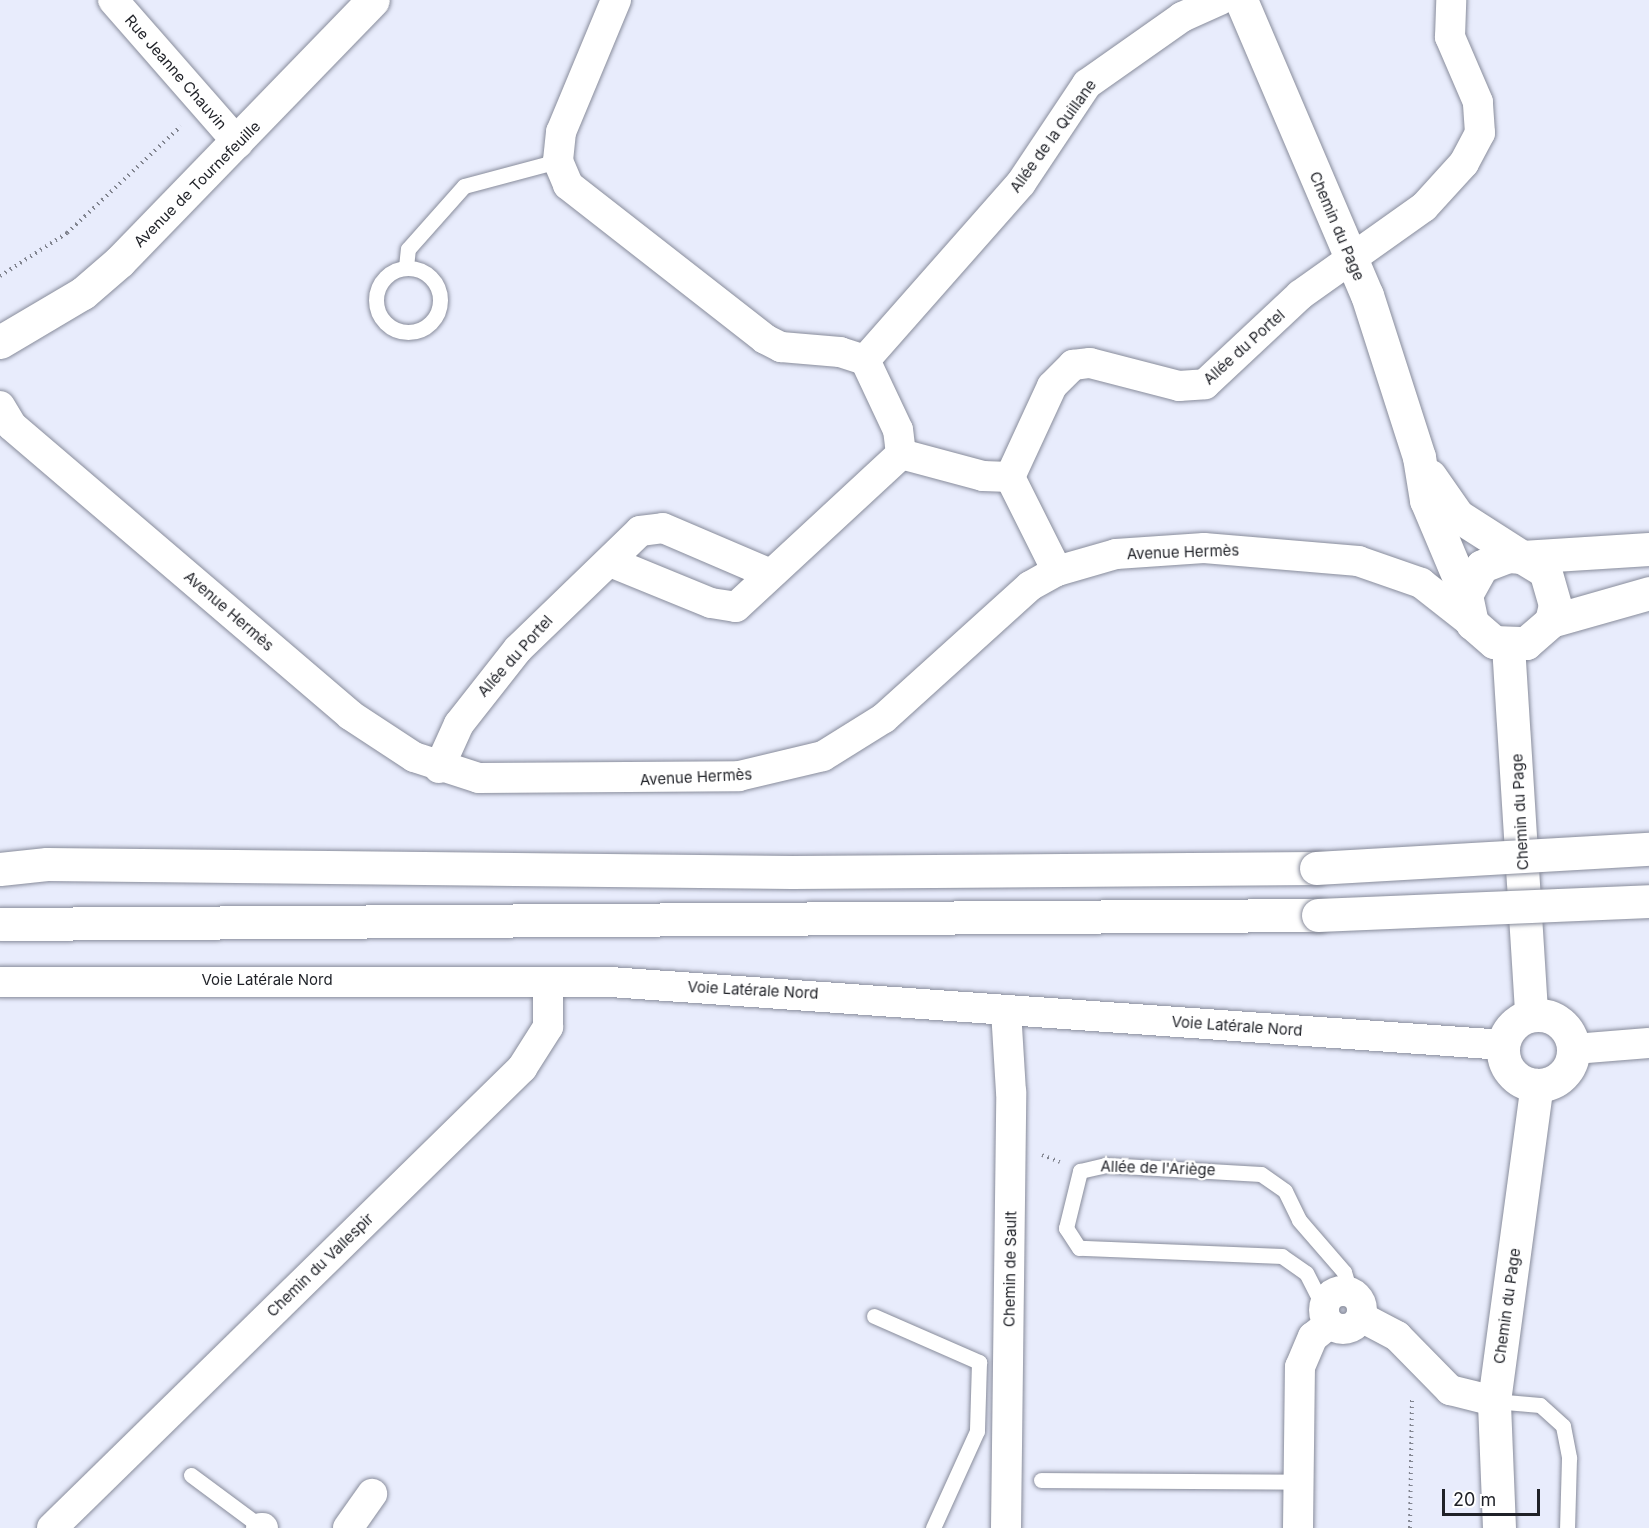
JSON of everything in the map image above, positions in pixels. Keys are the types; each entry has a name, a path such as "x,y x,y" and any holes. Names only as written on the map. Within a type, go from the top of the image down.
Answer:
{"main road":[{"name":"Avenue de Tournefeuille","path":"0,342 83,293 238,143 373,0"},
{"name":"Chemin du Page","path":"1241,0 1351,259 1419,458 1426,500 1469,609"},
{"name":"Chemin du Page","path":"1419,458 1458,516 1522,557"},
{"path":"1649,549 1508,556 1482,566 1469,609 1482,634 1508,645 1533,639 1551,621 1649,593"},
{"path":"1522,557 1551,581 1555,605 1551,621"},
{"name":"Chemin du Page","path":"1508,645 1532,1015"},
{"path":"0,869 47,864 792,872 1316,868 1649,849"},
{"path":"0,856 47,864"},
{"path":"0,924 1318,915 1649,901"},
{"path":"1532,1015 1543,1015 1565,1027 1574,1048 1567,1071 1537,1085 1508,1068 1504,1045 1513,1026 1532,1015"},
{"name":"Chemin du Page","path":"1499,1528 1494,1401 1537,1085"}],"street":[{"name":"Rue Jeanne Chauvin","path":"114,0 238,143"},
{"path":"616,0 561,132 558,161 568,185 765,339 781,347 840,352 866,360 898,430 901,454"},
{"name":"Allée de la Quillane","path":"866,360 1021,183 1087,84 1182,17 1220,0"},
{"path":"1351,259 1424,207 1476,142 1480,112 1450,38 1451,0"},
{"name":"Allée du Portel","path":"1010,477 1052,386 1066,369 1100,364 1200,386 1300,295 1351,259"},
{"name":"Avenue Hermès","path":"0,406 12,426 350,715 402,751 439,768 479,778 688,779 768,773 800,764 823,756 884,718 1006,604 1057,571 1150,550 1328,556 1388,569 1469,609"},
{"path":"901,454 983,476 1010,477 1057,571"},
{"path":"613,563 727,608 750,600 768,573 901,454"},
{"name":"Allée du Portel","path":"439,768 459,724 511,657 594,574 613,563 634,535 655,526 768,573"},
{"name":"Voie Latérale Nord","path":"0,982 548,982 874,997 1006,1010 1504,1045"},
{"name":"Chemin du Vallespir","path":"52,1528 522,1068 548,1027 548,982"},
{"name":"Chemin de Sault","path":"1006,1010 1011,1141 1006,1528"},
{"path":"1574,1048 1649,1043"},
{"path":"1298,1528 1300,1367 1313,1337 1327,1316 1345,1330 1356,1305 1412,1351 1450,1390 1494,1401"},
{"path":"348,1528 372,1494"}],"lane":[{"path":"406,267 408,249 458,190 558,161"},
{"path":"406,267 430,276 440,298 432,322 409,332 386,324 375,302 383,278 406,267"},
{"name":"Allée de l'Ariège","path":"1327,1316 1306,1273 1282,1256 1079,1248 1066,1228 1080,1171 1105,1165 1261,1174 1285,1191 1299,1220 1344,1272 1356,1305"},
{"path":"874,1316 979,1362 977,1431 933,1528"},
{"path":"1494,1401 1540,1405 1563,1426 1569,1468 1567,1528"},
{"path":"191,1475 262,1528"},
{"path":"1041,1480 1299,1482"}],"path":[{"path":"0,276 67,233 188,119"},
{"path":"1011,1141 1080,1171"},
{"path":"1410,1528 1412,1351"}]}
